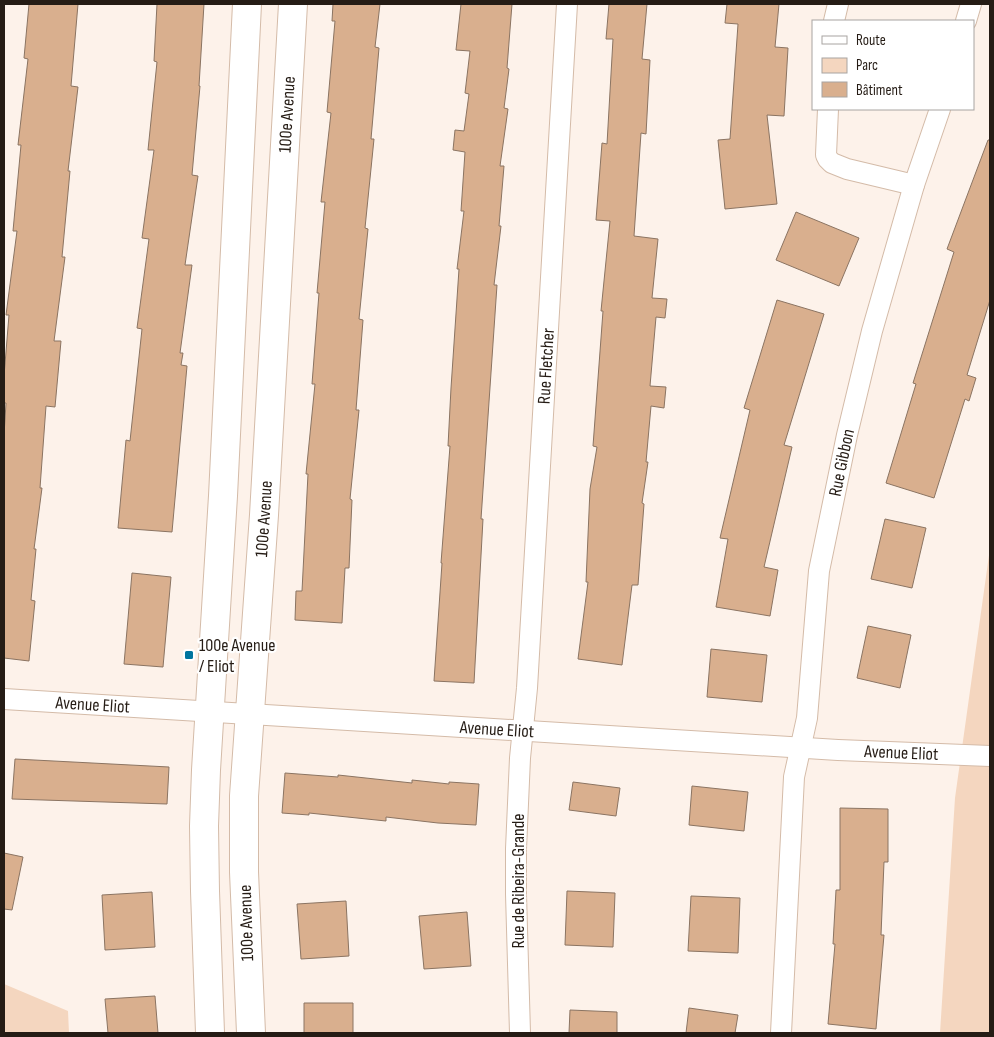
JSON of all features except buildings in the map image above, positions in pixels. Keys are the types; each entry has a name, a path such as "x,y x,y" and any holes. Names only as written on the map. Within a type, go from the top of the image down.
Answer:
{"street":[{"path":"210,1033 204,826 209,712 223,496 247,4"},
{"name":"100e Avenue","path":"251,1033 243,837 293,4"},
{"name":"Rue Fletcher","path":"523,730 566,4"},
{"path":"834,20 838,4"},
{"path":"966,20 971,4"},
{"path":"828,110 826,155 832,163 914,185"},
{"name":"Rue Gibbon","path":"800,747 808,708 819,571 846,435 872,331 914,185 940,110"},
{"name":"Avenue Eliot","path":"4,699 838,750 990,756"},
{"name":"Rue de Ribeira-Grande","path":"520,1033 516,867 520,758 523,730"},
{"path":"780,1033 794,778 800,747"}],"green space":[{"path":"990,548 990,1033 940,1033 955,798"},
{"path":"4,984 68,1011 69,1033 4,1033"}],"place":[{"name":"100e Avenue / Eliot","path":"189,655"}]}
